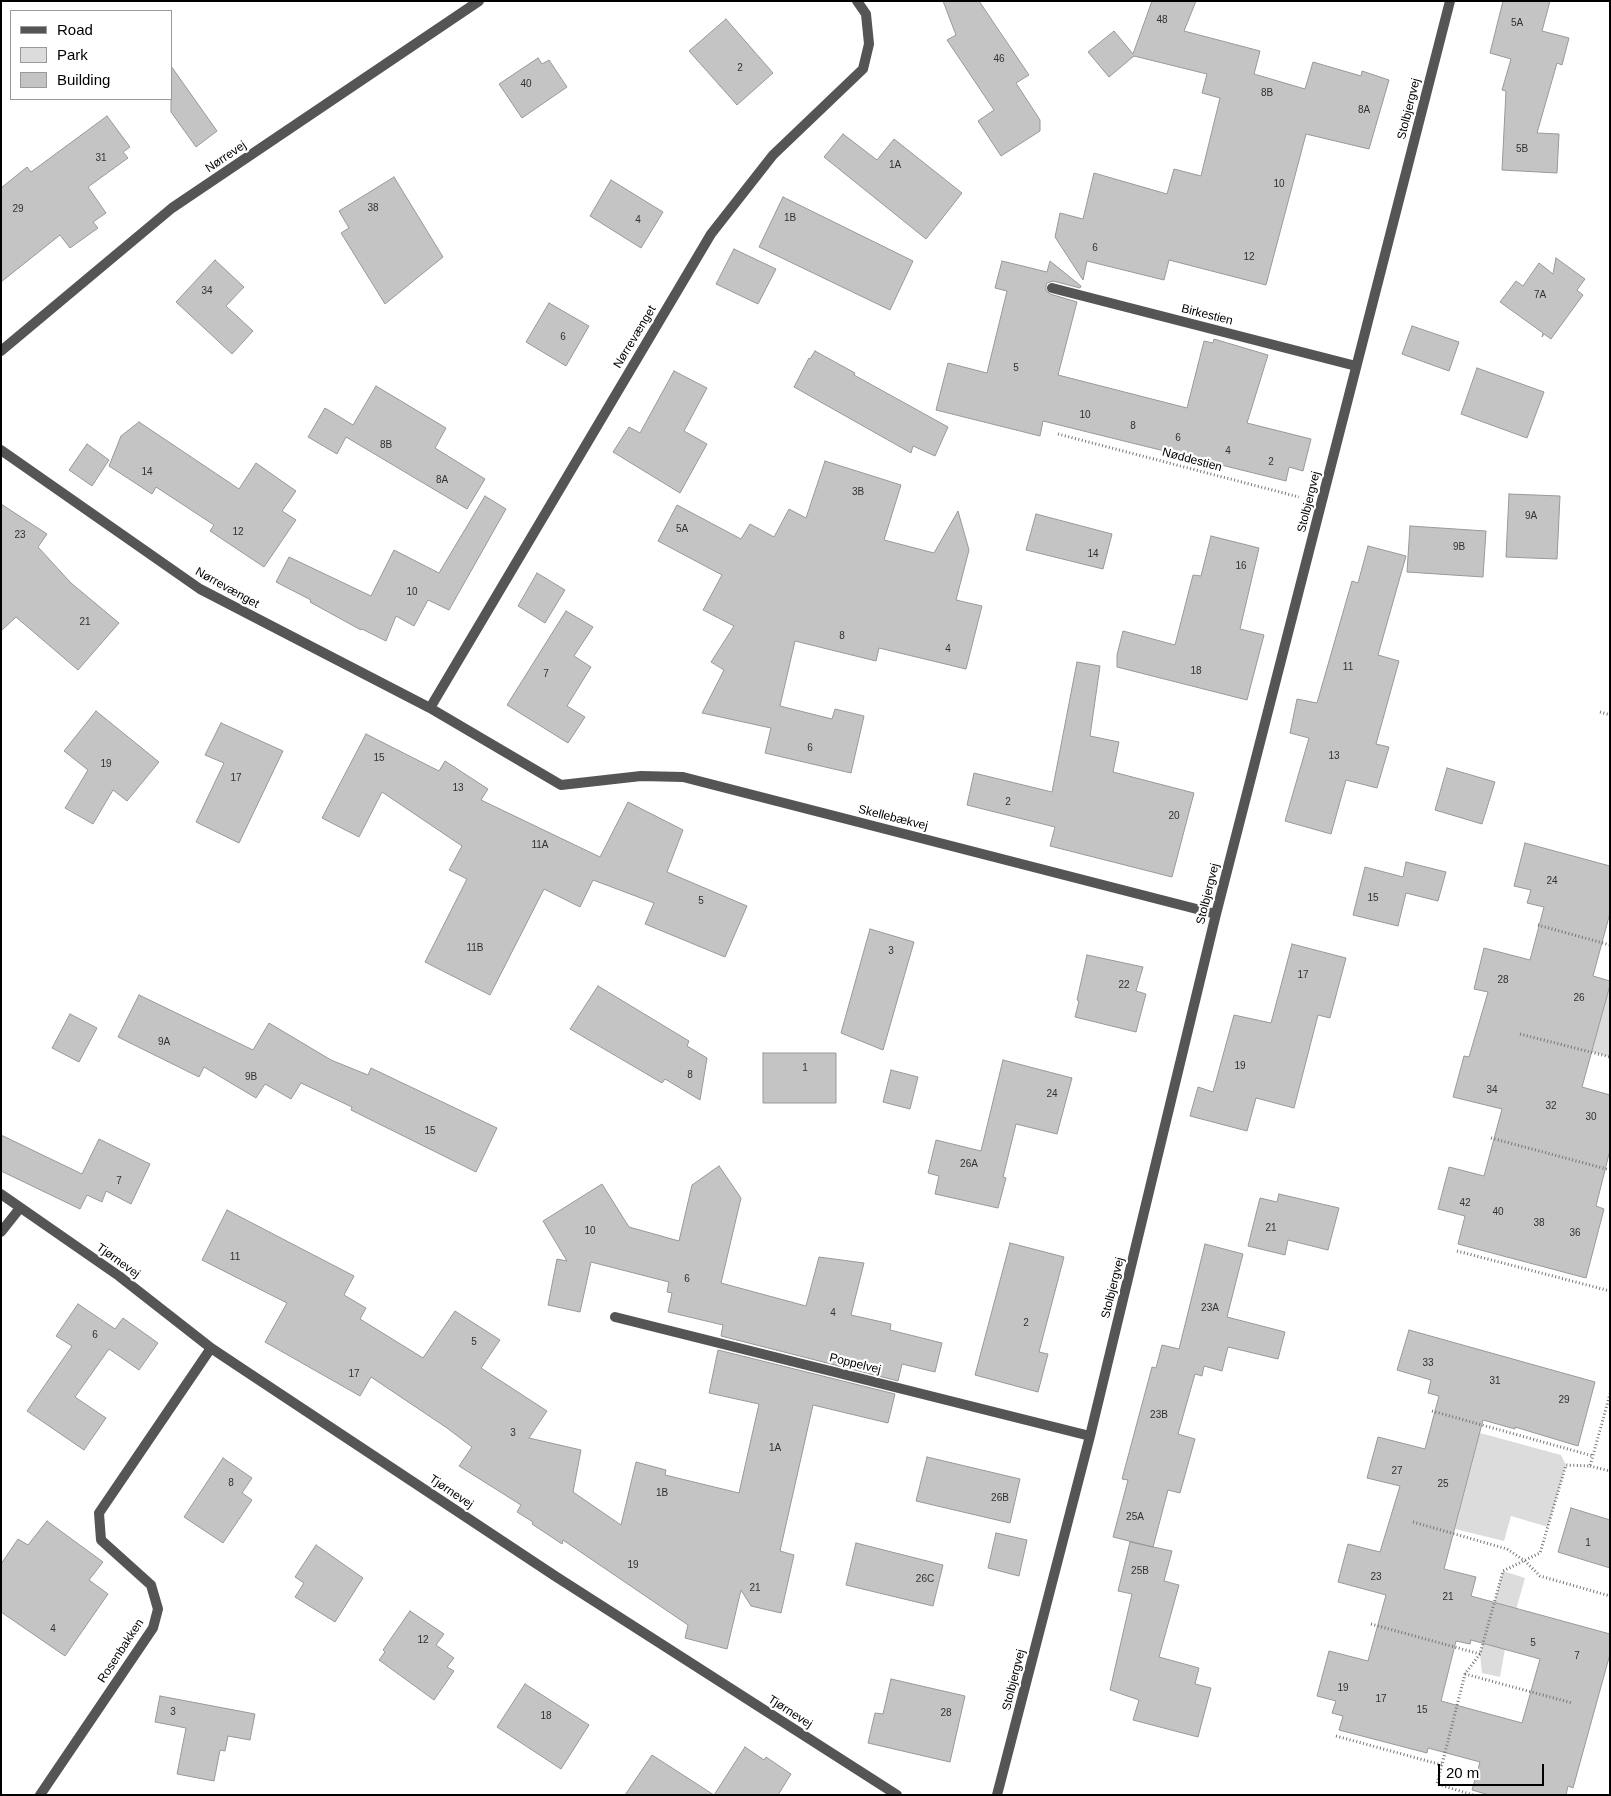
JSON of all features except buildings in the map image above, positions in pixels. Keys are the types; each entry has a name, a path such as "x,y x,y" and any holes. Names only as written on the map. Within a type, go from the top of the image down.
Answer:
{"street":[{"name":"Nørrevej","path":"1,351 172,208 479,1"},
{"name":"Nørrevænget","path":"430,708 711,234 773,155 863,69 869,44 866,14 857,1"},
{"name":"Stolbjergvej","path":"997,1795 1090,1436 1216,914 1450,1"},
{"name":"Birkestien","path":"1052,288 1356,366"},
{"name":"Nørrevænget","path":"1,450 200,589 430,708 562,785"},
{"name":"Skellebækvej","path":"562,785 641,776 683,777 1216,914"},
{"name":"Tjørnevej","path":"1,1194 119,1276 212,1348 555,1576 897,1795"},
{"path":"1,1232 20,1208"},
{"name":"Poppelvej","path":"615,1317 1090,1436"},
{"name":"Rosenbakken","path":"40,1795 153,1628 158,1609 151,1585 101,1540 99,1513 212,1348"}],"path":[{"name":"Nøddestien","path":"1058,434 1322,503"},
{"path":"1600,712 1610,715"},
{"path":"1538,925 1610,945"},
{"path":"1520,1034 1610,1057"},
{"path":"1491,1138 1610,1170"},
{"path":"1457,1251 1610,1291"},
{"path":"1590,1466 1610,1394"},
{"path":"1432,1411 1592,1456"},
{"path":"1472,1795 1437,1784 1465,1674 1480,1654 1503,1571 1540,1553 1566,1465 1590,1466 1610,1471"},
{"path":"1413,1522 1506,1548 1525,1561 1540,1576 1610,1596"},
{"path":"1371,1624 1480,1654"},
{"path":"1465,1674 1572,1703"},
{"path":"1336,1736 1442,1765"}],"green space":[{"path":"1610,985 1610,1057 1592,1052"},
{"path":"1480,1433 1561,1455 1566,1465 1548,1527 1511,1516 1504,1541 1455,1529"},
{"path":"1503,1571 1525,1578 1505,1649 1500,1677 1482,1673 1480,1654"}]}
